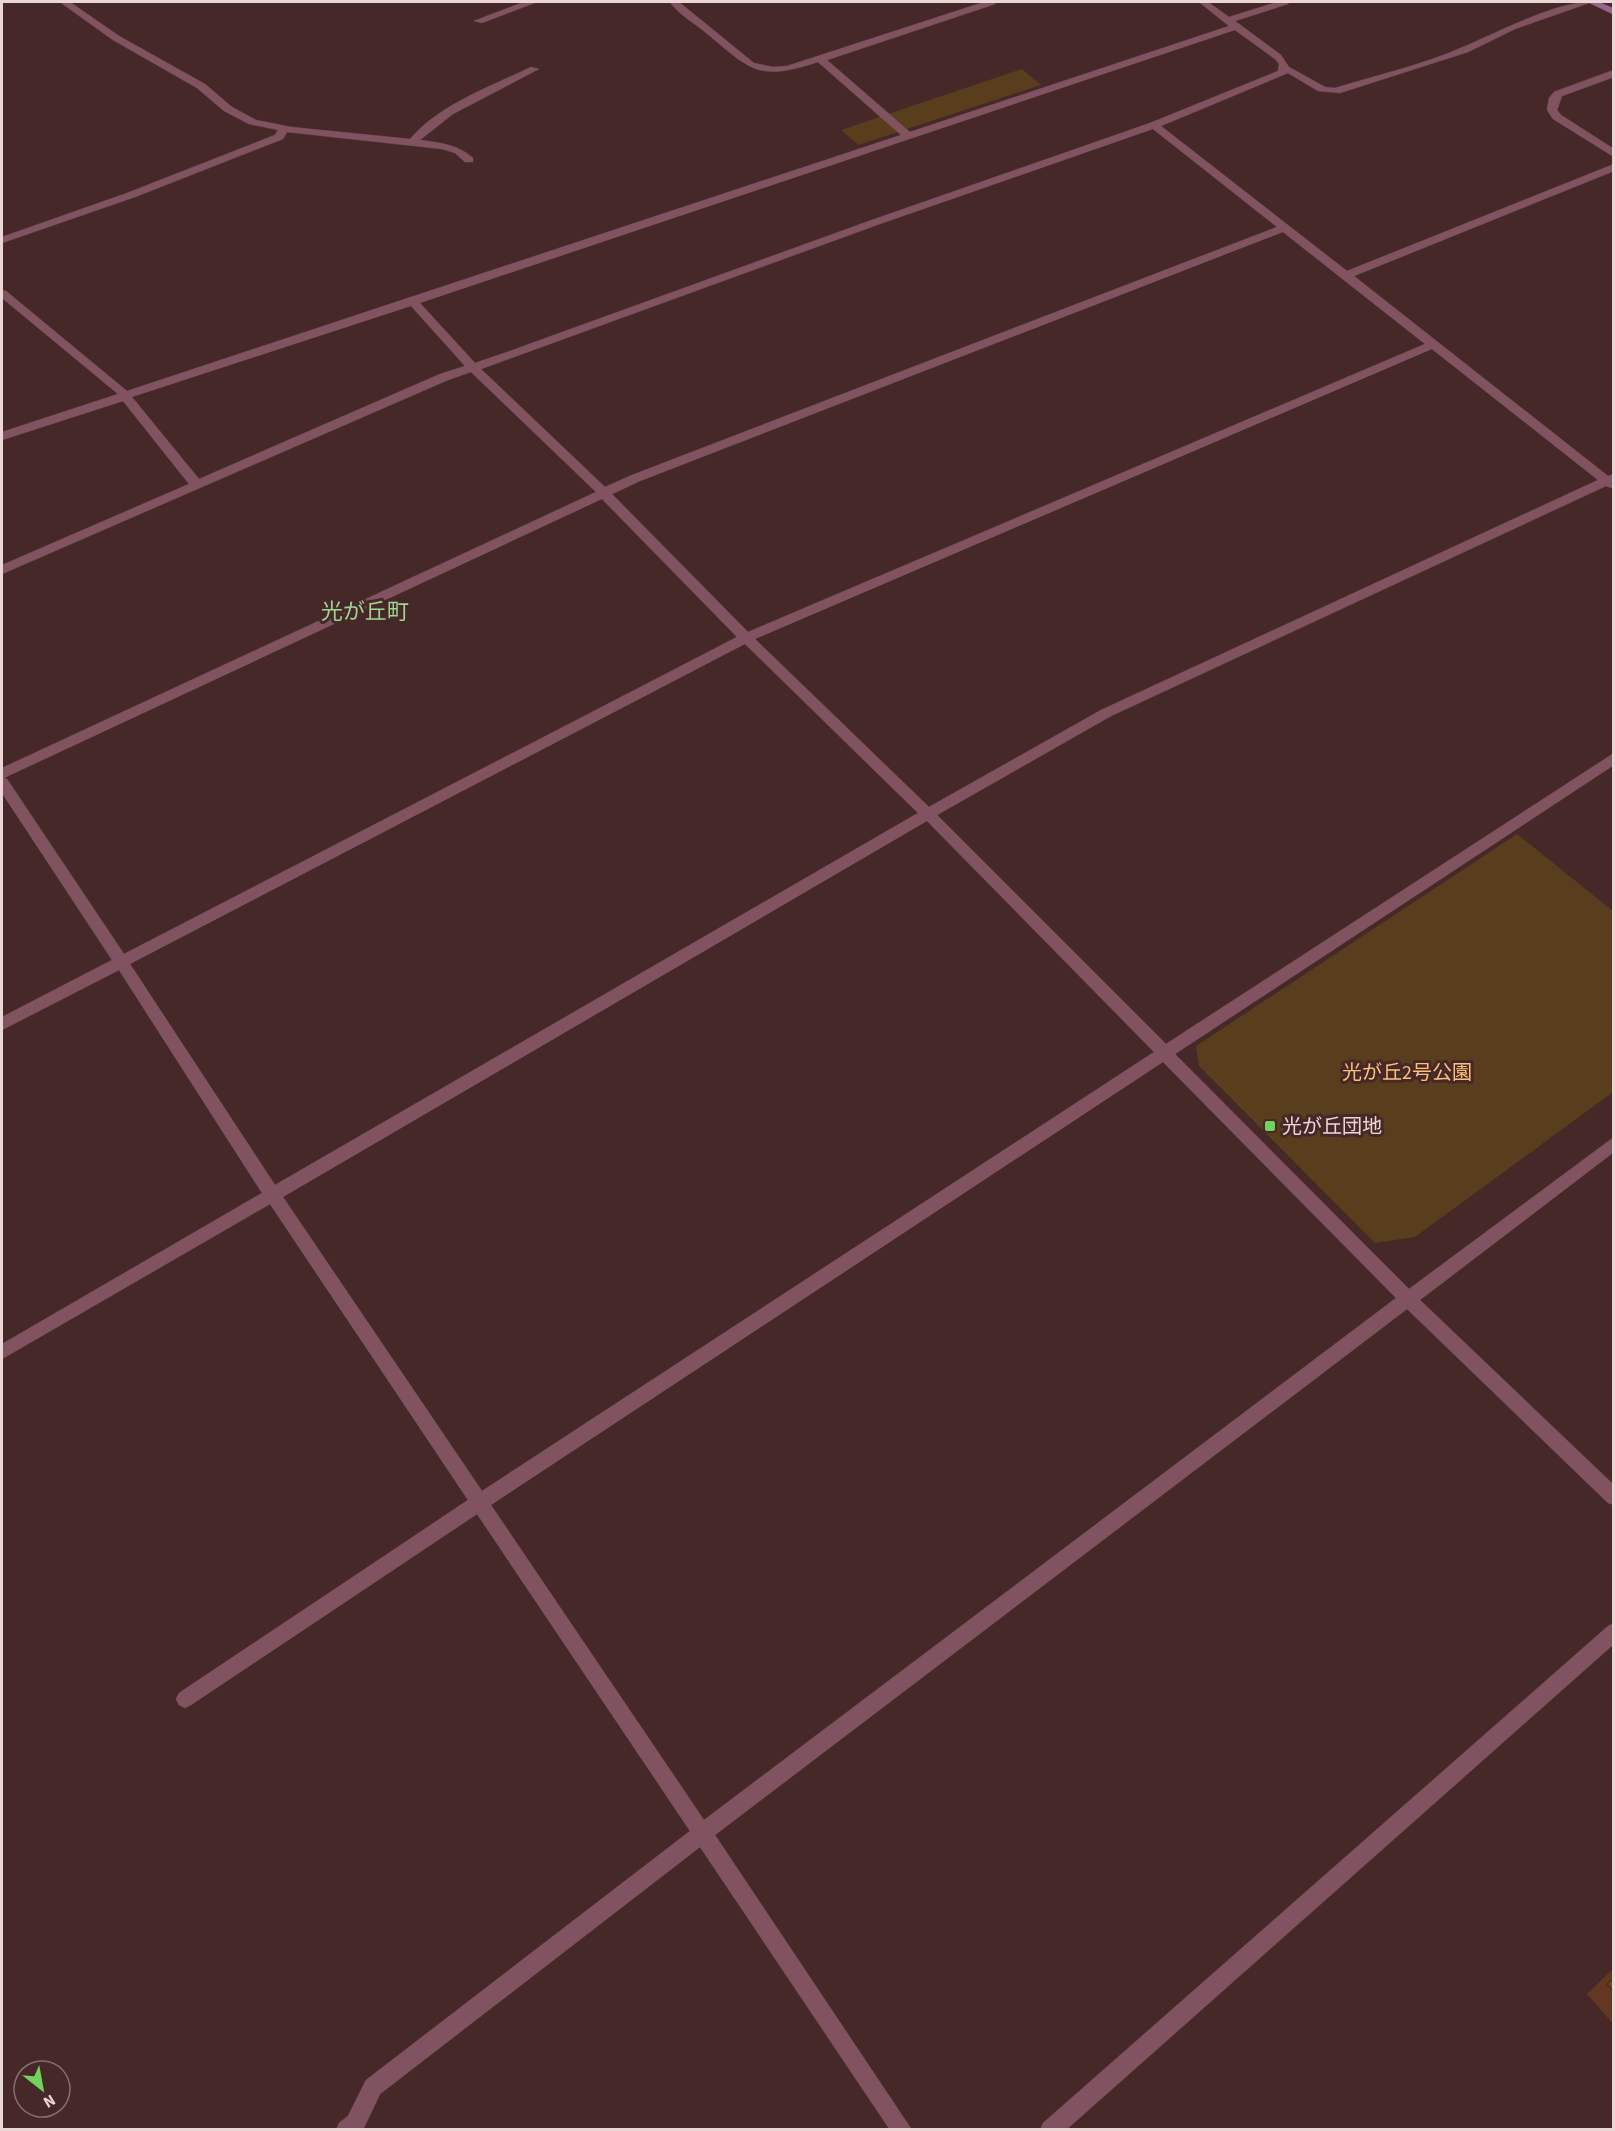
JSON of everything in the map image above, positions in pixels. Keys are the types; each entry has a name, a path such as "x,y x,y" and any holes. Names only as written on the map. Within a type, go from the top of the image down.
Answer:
{"street":[{"path":"65,2 116,38 201,86 237,116 284,129 412,143 459,151 469,160"},
{"path":"479,21 532,2"},
{"path":"674,2 751,65 773,70 788,69 992,2"},
{"path":"1203,2 1278,57 1285,69 1300,74 1318,89 1326,92 1336,91 1466,50 1512,27 1583,3"},
{"path":"2,436 413,302 1233,23 1286,2"},
{"path":"819,58 907,135"},
{"path":"412,143 418,133 534,69"},
{"path":"2,570 444,377 1154,125 1276,77 1285,69"},
{"path":"1614,73 1558,94 1554,98 1551,110 1557,117 1614,154"},
{"path":"2,1352 1106,713 1611,481 1282,228 1154,125"},
{"path":"2,240 131,195 269,141 279,136 284,129"},
{"path":"1345,276 1614,167"},
{"path":"2,774 603,492 1282,228"},
{"path":"2,293 125,396 196,484"},
{"path":"413,302 473,368 603,492 746,638 928,814 1408,1299 1614,1497"},
{"path":"2,1024 746,638 1433,345"},
{"path":"185,1699 480,1502 1614,758"},
{"path":"2,783 273,1196 902,2130"},
{"path":"346,2130 355,2123 373,2087 701,1834 1614,1143"},
{"path":"1050,2130 1614,1632"}],"green space":[{"path":"1022,69 1041,85 858,145 841,130"},
{"name":"光が丘2号公園","path":"1517,834 1613,911 1613,1092 1415,1237 1375,1243 1199,1066 1196,1046"}],"building":[{"path":"1614,1978 1614,1992 1607,1984"}],"waterway":[{"path":"1592,2 1614,12"}],"place":[{"name":"光が丘団地","path":"1270,1126"}],"district":[{"name":"光が丘町","path":"365,611"}]}
